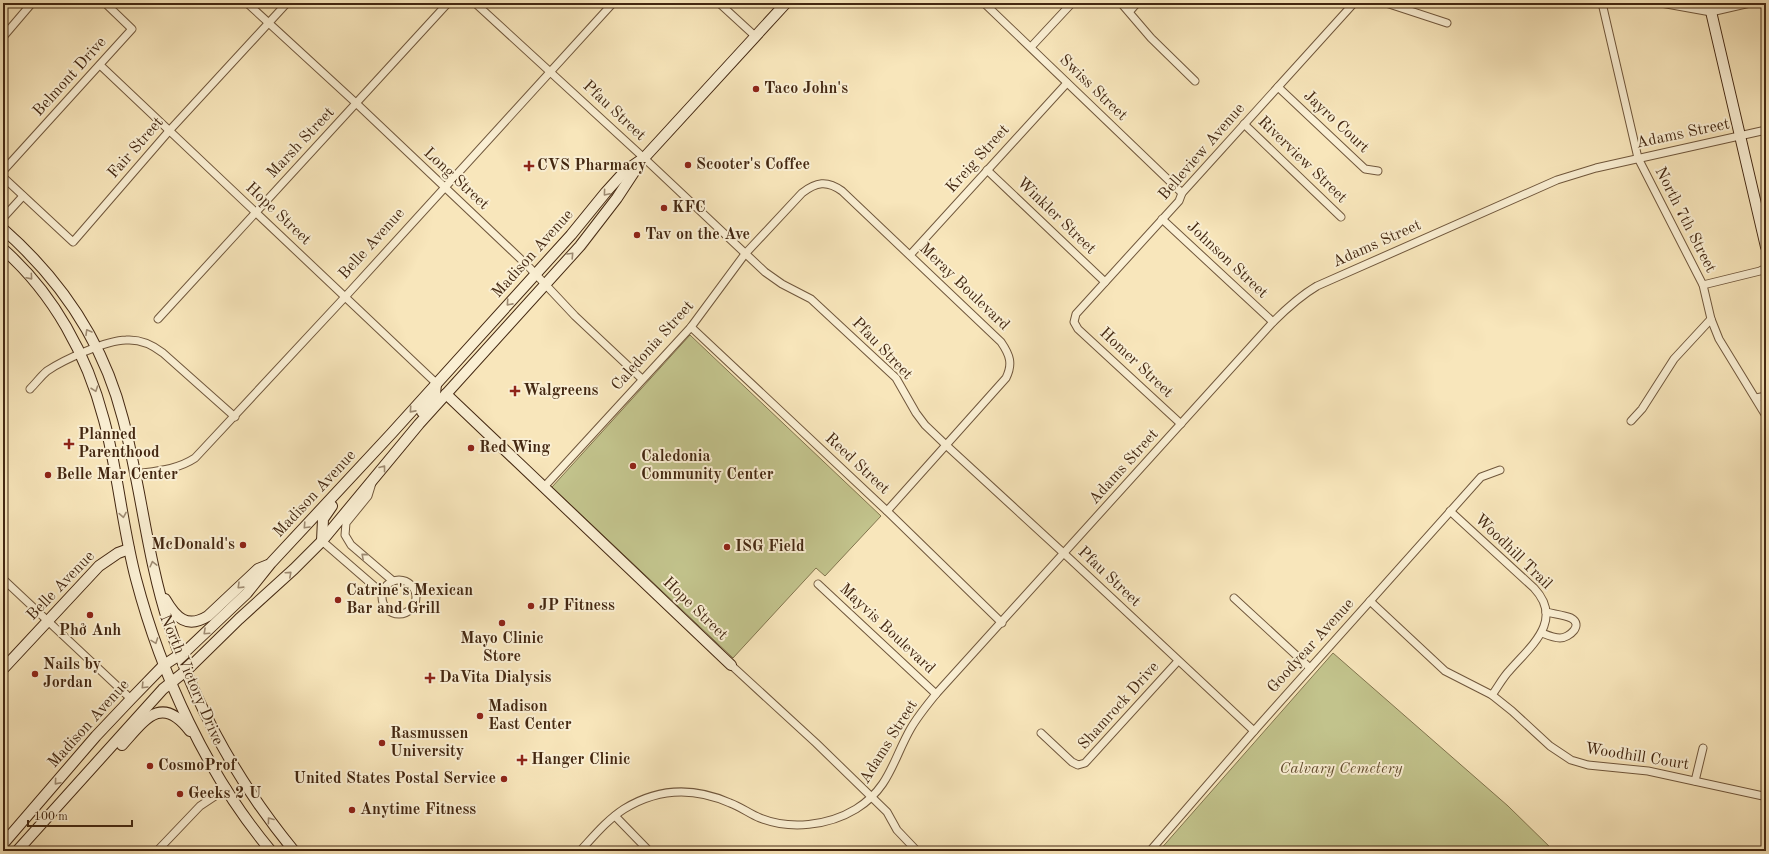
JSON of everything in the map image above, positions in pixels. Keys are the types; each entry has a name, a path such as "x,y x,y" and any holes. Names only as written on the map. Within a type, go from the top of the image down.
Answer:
{"main road":[{"name":"Madison Avenue","path":"17,851 171,681 187,670 322,541 373,482 394,453 595,227 644,158 786,3"},
{"path":"1710,8 1766,247"},
{"name":"Madison Avenue","path":"3,844 130,699 164,665 187,650 248,592 271,563 391,434 591,211 606,192 626,171 644,158"},
{"name":"North Victory Drive","path":"3,230 30,254 48,274 70,302 97,348 118,400 159,589 169,625 180,654 213,728 230,759 267,816 294,851"},
{"path":"3,237 20,251 30,254"},
{"name":"North Victory Drive","path":"3,249 44,293 66,326 81,354 90,375 104,421 129,549 146,615 164,665 185,713 206,755 247,820 271,851"},
{"path":"394,453 406,431 433,398 436,383"},
{"name":"Hope Street","path":"446,394 731,665"},
{"path":"322,541 322,525 327,513 391,434"},
{"name":"Belle Avenue","path":"3,669 99,566 118,553 129,549"},
{"path":"159,589 178,616 190,622 196,622 208,616 258,569 271,563"},
{"path":"79,784 108,760 149,716 157,713 166,713 180,719 206,755"},
{"path":"247,820 276,851"}],"street":[{"path":"3,37 32,3"},
{"name":"Belmont Drive","path":"3,171 132,29 105,3"},
{"name":"Long Street","path":"247,3 357,104 535,274 642,379"},
{"name":"Fair Street","path":"23,196 73,242 169,131 287,3"},
{"name":"Marsh Street","path":"158,319 357,104 448,3"},
{"name":"Pfau Street","path":"475,3 644,158 765,272 782,284 811,299 892,375 904,389 916,413 946,446 1254,731"},
{"name":"Belle Avenue","path":"135,474 174,468 186,464 195,458 345,297 613,3"},
{"path":"719,3 755,36"},
{"name":"Swiss Street","path":"984,3 1182,193"},
{"path":"1031,47 1072,3"},
{"path":"1121,3 1130,11 1151,38 1195,81"},
{"path":"1130,11 1137,3"},
{"name":"Belleview Avenue","path":"1074,322 1076,314 1179,201 1182,193 1354,3"},
{"path":"1386,3 1447,23"},
{"name":"North 7th Street","path":"1602,3 1638,158 1703,285 1711,319 1720,339 1766,416"},
{"path":"1662,3 1710,8 1750,3"},
{"name":"Hope Street","path":"100,65 436,383"},
{"name":"Kreig Street","path":"910,255 1067,82"},
{"name":"Jayro Court","path":"1278,87 1365,169 1378,171"},
{"name":"Riverview Street","path":"1244,124 1341,217"},
{"name":"Adams Street","path":"580,851 615,816 641,800 668,792 688,792 710,795 730,803 759,818 776,823 794,825 812,825 835,819 856,809 871,797 885,781 910,729 936,694 1292,302 1317,286 1557,180 1596,168 1766,130"},
{"name":"Winkler Street","path":"987,170 1105,282"},
{"path":"3,177 23,196 3,218"},
{"name":"Meray Boulevard","path":"745,254 802,193 811,186 822,184 834,185 910,255 1001,342 1007,350 1011,368 1006,378 887,511"},
{"name":"Johnson Street","path":"1162,219 1274,322"},
{"name":"Caledonia Street","path":"544,487 691,327 745,254"},
{"path":"1703,285 1760,271 1766,268"},
{"path":"1631,421 1642,409 1674,359 1711,319"},
{"name":"Homer Street","path":"1074,322 1078,329 1181,424"},
{"name":"Reed Street","path":"691,327 887,511 1002,623"},
{"path":"30,389 48,371 81,354 118,340 127,339 143,342 157,348 234,417"},
{"path":"1756,398 1766,396"},
{"name":"Goodyear Avenue","path":"1150,851 1254,731 1481,477 1500,470"},
{"path":"322,541 382,593 385,606 392,612 403,613 412,608 416,598 413,589 407,582 393,581 351,544 345,535 346,523 368,496 373,482"},
{"name":"Woodhill Trail","path":"1450,511 1534,588 1545,602 1546,620 1542,633 1508,672 1492,695"},
{"path":"3,579 130,699"},
{"path":"382,593 386,586 393,581"},
{"name":"Mayvis Boulevard","path":"818,584 936,694"},
{"path":"1234,598 1310,668"},
{"name":"Woodhill Court","path":"1370,601 1445,671 1492,695 1550,746 1571,760 1588,765 1648,771 1762,796"},
{"path":"1542,633 1554,637 1565,637 1571,635 1576,627 1576,622 1572,619 1546,612"},
{"name":"Shamrock Drive","path":"1042,733 1072,762 1078,765 1085,763 1178,661"},
{"name":"Hope Street","path":"731,665 816,743 887,812 897,830 917,851"},
{"path":"1695,781 1703,748"},
{"path":"157,851 200,806 226,788"},
{"path":"615,816 649,851"}],"green space":[{"name":"ISG Field","path":"690,335 881,516 825,576 816,568 733,658 552,487"},
{"name":"Calvary Cemetery","path":"1333,653 1508,806 1554,851 1159,851"}],"place":[{"name":"Taco John's","path":"756,89"},
{"name":"Scooter's Coffee","path":"688,165"},
{"name":"CVS Pharmacy","path":"529,166"},
{"name":"KFC","path":"664,208"},
{"name":"Tav on the Ave","path":"637,235"},
{"name":"Walgreens","path":"515,391"},
{"name":"Planned Parenthood","path":"69,444"},
{"name":"Red Wing","path":"471,448"},
{"name":"Caledonia Community Center","path":"633,466"},
{"name":"Belle Mar Center","path":"48,475"},
{"name":"McDonald's","path":"243,545"},
{"name":"ISG Field","path":"727,547"},
{"name":"Catrine's Mexican Bar and Grill","path":"338,600"},
{"name":"JP Fitness","path":"531,606"},
{"name":"Phở Anh","path":"90,615"},
{"name":"Mayo Clinic Store","path":"502,623"},
{"name":"Nails by Jordan","path":"35,674"},
{"name":"DaVita Dialysis","path":"430,678"},
{"name":"Madison East Center","path":"480,716"},
{"name":"Rasmussen University","path":"382,743"},
{"name":"Hanger Clinic","path":"522,760"},
{"name":"CosmoProf","path":"150,766"},
{"name":"United States Postal Service","path":"504,779"},
{"name":"Geeks 2 U","path":"180,794"},
{"name":"Anytime Fitness","path":"352,810"}]}
